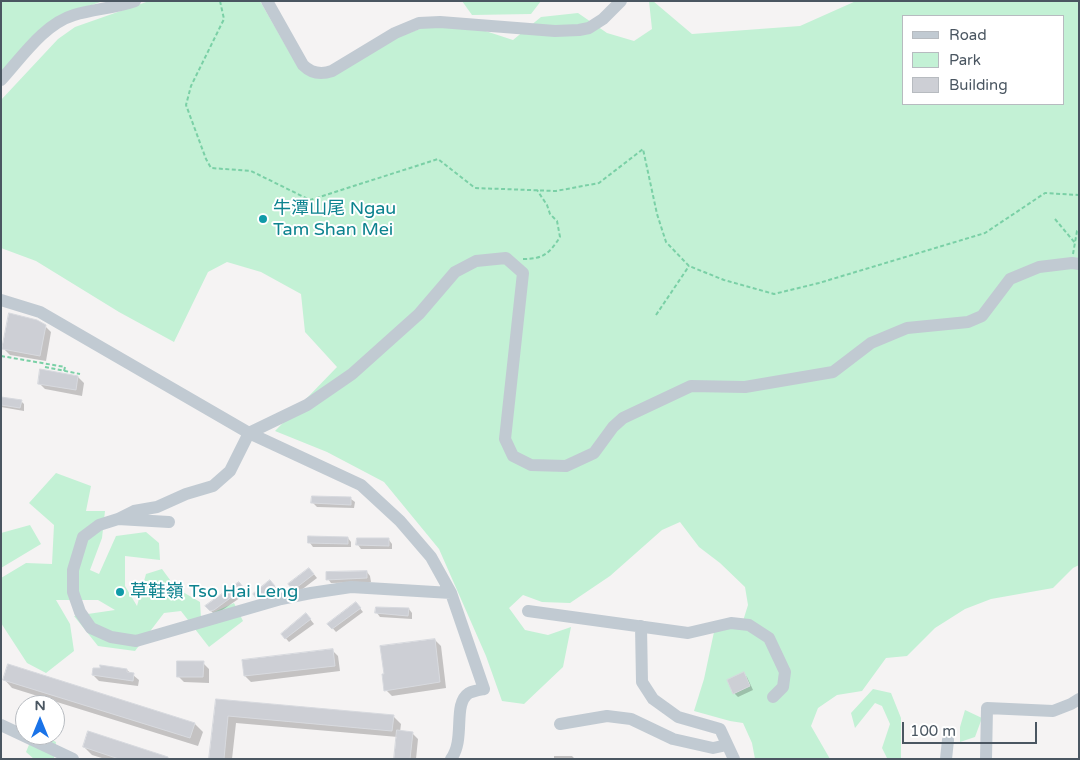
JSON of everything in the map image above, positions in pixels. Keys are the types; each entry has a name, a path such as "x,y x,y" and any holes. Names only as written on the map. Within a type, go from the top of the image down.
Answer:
{"street":[{"path":"1,80 44,34 61,20 79,13 135,1"},
{"path":"267,1 300,62 308,70 321,73 332,70 394,33 419,23 440,22 579,30 594,26 604,20 621,1"},
{"path":"451,593 351,587 281,599 136,641 111,637 91,628 80,612 73,592 73,570 83,537 99,525 134,511 157,507 186,494 213,486 230,471 249,433 307,405 352,374 419,314 455,272 476,261 506,258 523,273 505,439 513,456 531,465 566,466 594,453 623,418 691,386 745,387 833,372 871,343 907,328 968,322 982,316 1010,279 1039,267 1075,264"},
{"path":"1,300 40,312 249,433 361,485 400,521 430,557 451,593 484,689 469,692 462,700 459,711 460,733 458,746 451,759"},
{"path":"118,519 169,522"},
{"path":"528,611 688,633 731,623 749,626 769,638 785,672 783,687 773,697"},
{"path":"640,626 642,682 653,699 678,717 720,729 734,759"},
{"path":"986,759 987,708 1052,711 1079,699"},
{"path":"560,724 607,716 631,719 673,739 714,748 728,746"},
{"path":"1,725 73,759"},
{"path":"946,759 948,740"}],"path":[{"path":"220,1 224,19 191,86 186,105 206,159 211,168 251,171 310,200 438,159 475,188 556,190 600,183 643,149 657,214 666,242 689,266 724,280 774,294 819,283 985,233 1045,193 1079,195"},
{"path":"506,258 537,259 551,251 560,237 557,221 550,214 537,190"},
{"path":"1055,219 1075,243"},
{"path":"1075,264 1075,243 1077,231 1079,231"},
{"path":"656,314 689,266"},
{"path":"1,356 65,367 64,371"},
{"path":"45,367 80,374"}],"green space":[{"path":"1,1 103,1 64,15 1,74"},
{"path":"149,1 260,1 298,67 330,74 396,38 430,25 467,25 513,40 541,17 578,13 607,33 634,41 652,29 649,1 653,1 692,34 800,26 856,1 1079,1 1079,565 1073,568 1053,588 991,599 965,609 935,628 907,656 886,658 862,691 837,695 818,708 811,726 830,759 755,759 752,743 743,723 694,711 704,679 714,632 743,621 748,605 745,587 720,563 699,547 680,522 662,530 610,576 570,603 542,602 523,595 509,608 525,630 548,635 571,627 563,667 524,704 502,701 486,656 439,549 384,482 327,452 275,431 337,367 305,332 301,294 261,272 227,262 208,272 174,342 119,312 36,261 1,248 1,100 58,39 75,27"},
{"path":"462,1 541,1 531,14 472,15"},
{"path":"56,473 91,486 86,511 105,511 102,538 90,570 99,574 116,536 146,532 159,543 160,560 125,556 125,586 137,606 146,574 162,569 176,588 200,602 201,618 234,603 243,621 209,647 181,611 164,613 135,651 98,646 74,616 115,610 98,600 56,600 70,624 74,651 46,673 27,663 1,623 1,578 26,563 52,564 54,525 29,503"},
{"path":"30,525 41,544 1,568 1,533"},
{"path":"873,689 891,693 901,718 901,758 887,758 882,748 890,724 882,706 875,703 855,728 851,713"},
{"path":"965,710 982,718 975,737 960,742 960,727"},
{"path":"29,745 56,745 54,759 34,759 26,752"}],"building":[{"path":"9,313 37,320 46,325 40,356 2,349"},
{"path":"40,369 78,376 76,390 38,384"},
{"path":"1,397 22,400 20,408 1,405"},
{"path":"312,496 351,497 351,505 311,503"},
{"path":"308,536 348,537 348,544 308,543"},
{"path":"357,538 389,538 389,546 356,545"},
{"path":"309,568 314,574 292,589 288,584"},
{"path":"367,571 367,578 326,580 326,572"},
{"path":"270,580 275,586 262,596 256,598 253,594"},
{"path":"239,582 244,588 214,610 210,611 205,606"},
{"path":"356,602 361,608 332,629 327,624"},
{"path":"376,607 409,608 408,616 375,613"},
{"path":"306,613 311,619 285,639 281,634"},
{"path":"435,639 440,682 384,691 382,674 384,674 380,646"},
{"path":"333,649 335,666 244,676 242,660"},
{"path":"177,661 204,661 203,677 177,677"},
{"path":"8,664 195,723 190,738 65,699 65,695 51,695 3,680"},
{"path":"100,665 127,669 127,672 134,673 133,681 92,675 93,668 100,668"},
{"path":"744,672 750,686 733,694 727,680"},
{"path":"216,699 394,715 392,731 228,716 224,759 209,759"},
{"path":"397,730 413,732 410,759 394,759"},
{"path":"88,731 168,757 168,759 119,759 83,747"}],"place":[{"name":"牛潭山尾 Ngau Tam Shan Mei","path":"263,219"},
{"name":"草鞋嶺 Tso Hai Leng","path":"120,592"}]}
